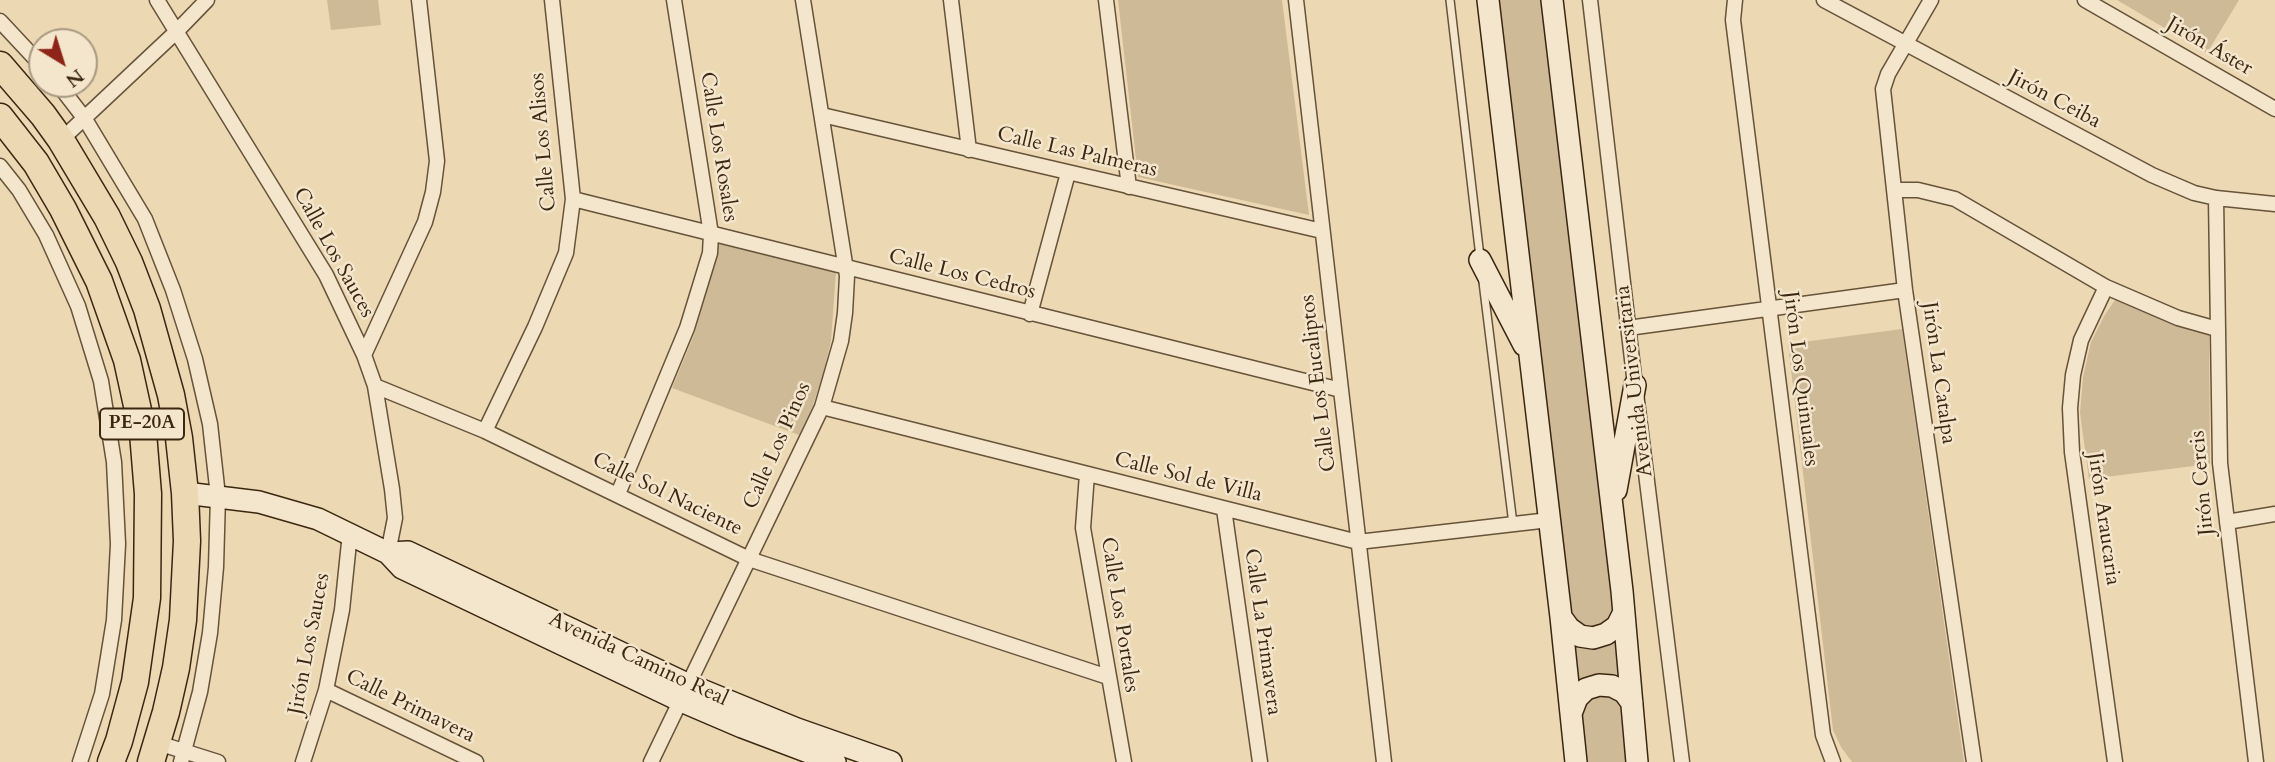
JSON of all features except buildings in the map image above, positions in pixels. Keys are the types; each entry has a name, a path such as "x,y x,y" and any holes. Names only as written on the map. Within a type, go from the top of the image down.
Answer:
{"highway":[{"name":"PE-20A","path":"0,65 61,140 107,217 129,262 147,309 171,395 179,438 187,541 183,620 176,667 155,752"},
{"name":"PE-20A","path":"0,117 36,163 83,248 114,323 136,393 146,463 148,598 135,682 115,752"},
{"path":"101,762 115,752"}],"main road":[{"path":"1488,0 1576,762"},
{"name":"Avenida Universitaria","path":"1552,0 1612,513 1637,762"},
{"path":"1480,260 1531,359"},
{"path":"1612,513 1634,385"},
{"name":"Avenida Camino Real","path":"185,494 260,502 318,519 388,553 408,552 683,692 754,732 835,762"},
{"path":"1561,617 1569,628 1580,636 1593,638 1606,635 1617,626 1623,614"},
{"path":"1572,711 1577,698 1586,689 1599,685 1612,686 1624,692 1632,703"},
{"name":"Avenida Camino Real","path":"683,692 891,762"}],"street":[{"name":"Calle Los Sauces","path":"158,0 326,275 364,355 375,386 395,518 388,553"},
{"path":"61,140 207,0"},
{"path":"364,355 425,222 433,192 437,161 419,0"},
{"name":"Calle Los Alisos","path":"485,431 535,327 566,253 573,199 552,0"},
{"name":"Calle Los Rosales","path":"618,494 687,328 710,253 711,234 674,0"},
{"name":"Calle Los Pinos","path":"651,762 822,407 841,341 845,313 845,267 803,0"},
{"path":"951,0 969,150"},
{"path":"1106,0 1129,187"},
{"name":"Calle Los Eucaliptos","path":"1296,0 1384,762"},
{"name":"Avenida Universitaria","path":"1590,0 1634,385 1682,762"},
{"name":"Jirón Los Quinuales","path":"1735,0 1734,20 1823,735 1833,762"},
{"name":"Jirón Ceiba","path":"1824,0 2152,175 2216,198 2275,204"},
{"name":"Jirón La Catalpa","path":"1931,0 1888,74 1883,89 1905,290 1974,762"},
{"name":"Jirón Áster","path":"2085,0 2275,109"},
{"path":"0,21 28,51"},
{"path":"69,98 85,119 145,219 173,290 195,359 211,424 218,496 216,567 210,633 200,692 183,757"},
{"name":"Calle Las Palmeras","path":"822,115 1322,231"},
{"path":"0,166 19,190 46,235 78,306 101,381 114,462 118,544 114,620 102,694 80,762"},
{"path":"1030,314 1068,173"},
{"path":"1895,190 1918,190 1955,199 2106,287 2178,318 2217,329"},
{"name":"Jirón Cercis","path":"2216,198 2220,463 2256,762"},
{"name":"Calle Los Cedros","path":"573,199 1341,390"},
{"name":"Jirón Araucaria","path":"2106,287 2081,340 2073,375 2070,408 2072,453 2115,762"},
{"path":"1628,328 1905,290"},
{"name":"Calle Sol Naciente","path":"375,386 485,431 750,559 1108,677"},
{"name":"Calle Sol de Villa","path":"822,407 1358,542 1549,520"},
{"name":"Calle Los Portales","path":"1087,474 1083,528 1124,762"},
{"name":"Calle La Primavera","path":"1224,509 1261,762"},
{"path":"2227,522 2275,514"},
{"name":"Jirón Los Sauces","path":"303,762 326,690 342,610 351,533"},
{"name":"Calle Primavera","path":"326,690 476,762"},
{"path":"155,752 218,762"}],"lane":[{"path":"1450,0 1513,524"}],"shaded area":[{"path":"327,0 378,0 381,25 331,30"},
{"path":"1118,0 1282,0 1309,215 1138,177"},
{"path":"1496,0 1543,0 1614,605 1628,762 1582,762"},
{"path":"2117,0 2239,0 2207,53"},
{"path":"719,243 836,272 831,341 813,405 799,435 672,388 694,335"},
{"path":"2115,300 2177,325 2209,333 2210,464 2089,479 2080,413 2083,377 2091,342"},
{"path":"1902,329 1964,762 1852,762 1833,730 1788,344"}]}
